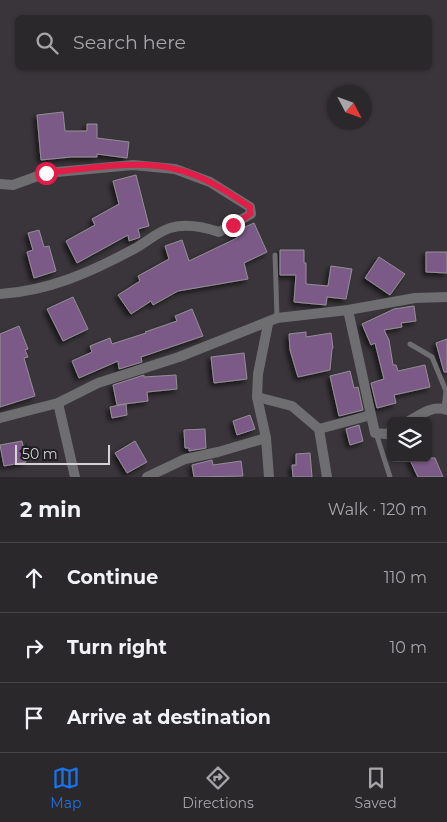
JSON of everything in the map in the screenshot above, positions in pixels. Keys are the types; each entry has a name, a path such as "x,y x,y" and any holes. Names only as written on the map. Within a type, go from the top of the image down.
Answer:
{"street":[{"path":"0,184 14,185 46,173 133,165 175,169 210,182 225,191 250,207 250,214 219,232 199,226 170,228 103,265 55,284 24,292 0,294"},
{"path":"0,418 58,403 98,383 179,358 268,324 277,318 348,310 415,298 447,297"},
{"path":"348,310 375,433 387,434"},
{"path":"268,324 258,374 257,397 266,438 269,477"},
{"path":"257,397 292,406 319,429 328,477"},
{"path":"58,403 75,477"},
{"path":"416,417 428,410 446,409"},
{"path":"319,429 371,415"},
{"path":"147,477 185,458 218,452 266,438"}],"lane":[{"path":"275,255 277,318"},
{"path":"410,344 432,357 446,391 446,409"},
{"path":"375,433 390,477"}],"building":[{"path":"63,112 65,131 87,131 87,124 97,124 97,138 129,142 127,158 97,154 97,157 41,160 37,115"},
{"path":"136,175 149,226 138,229 140,237 129,241 128,235 77,263 66,241 95,225 92,219 119,204 113,181"},
{"path":"254,223 267,252 244,263 248,279 178,291 153,305 151,301 131,314 118,295 140,281 138,276 169,259 165,246 182,240 189,261 237,238 234,232"},
{"path":"39,230 44,247 49,246 56,271 34,278 27,252 33,250 28,233"},
{"path":"280,250 304,250 306,284 328,286 331,266 352,269 346,299 327,297 326,305 294,302 296,275 280,275"},
{"path":"426,252 447,252 447,273 426,272"},
{"path":"379,257 405,274 390,295 365,278"},
{"path":"73,297 88,329 63,341 47,309"},
{"path":"414,306 416,321 401,323 402,327 384,330 389,340 393,365 396,365 398,371 425,365 430,387 394,395 396,403 377,408 371,383 384,379 375,343 371,345 362,324 394,309"},
{"path":"192,309 203,336 141,357 142,362 119,369 118,361 79,378 72,361 92,352 90,346 110,338 112,344 146,333 177,321 175,316"},
{"path":"19,326 28,349 25,350 28,357 24,358 35,396 0,407 0,334"},
{"path":"306,332 306,337 331,333 333,348 330,370 298,377 290,350 289,334"},
{"path":"447,339 447,372 444,372 436,343"},
{"path":"244,353 247,379 214,383 211,357"},
{"path":"350,371 354,388 358,387 363,410 339,416 330,376"},
{"path":"144,375 144,377 176,375 177,389 147,392 148,401 117,405 113,385"},
{"path":"126,404 127,415 112,418 110,407"},
{"path":"250,415 255,429 237,435 233,421"},
{"path":"359,425 363,441 350,445 346,429"},
{"path":"205,429 206,448 189,451 189,448 185,448 184,430"},
{"path":"22,441 26,462 4,466 0,445"},
{"path":"135,441 147,462 127,473 115,453"},
{"path":"310,453 312,477 293,477 292,465 296,465 296,454"},
{"path":"432,458 435,458 443,477 418,477 411,462 432,462"},
{"path":"212,460 213,465 241,461 243,476 194,477 192,465"}],"route":[{"path":"46,173 133,165 175,169 210,182 250,207 250,214 233,225"}]}
